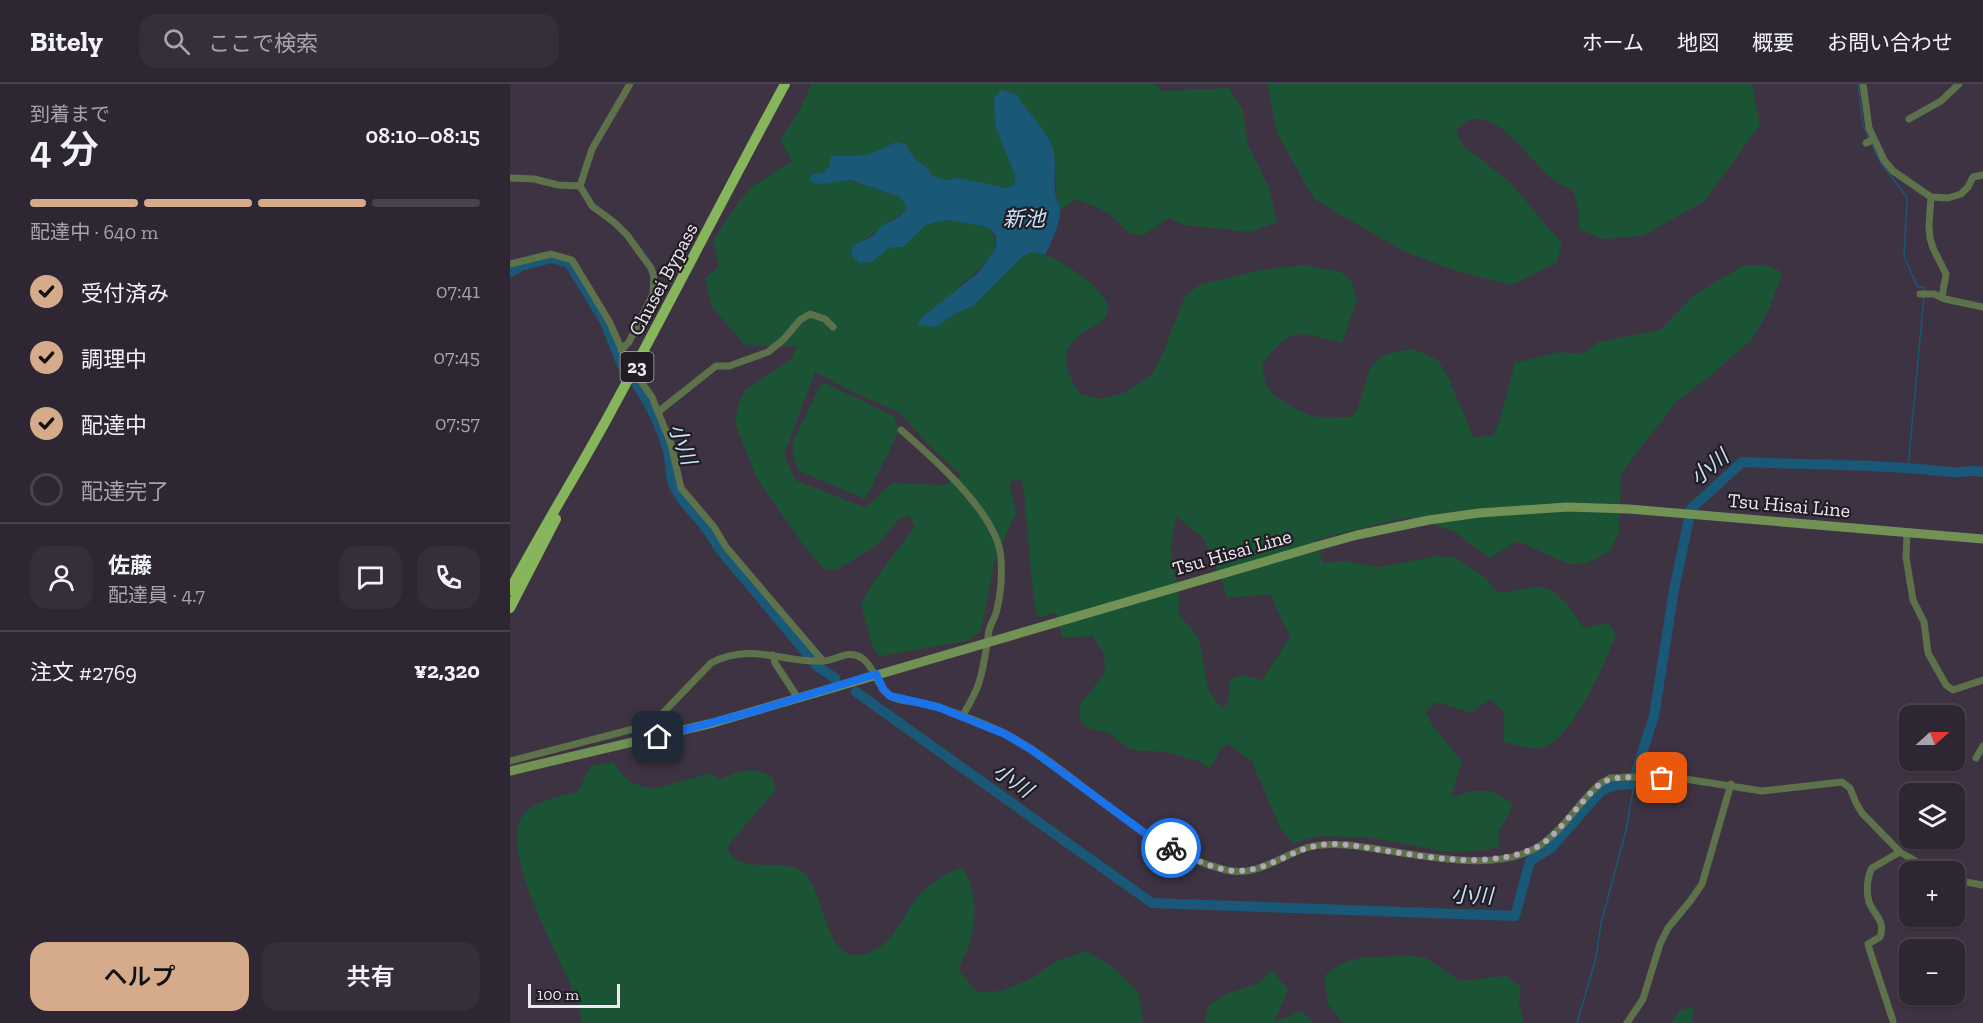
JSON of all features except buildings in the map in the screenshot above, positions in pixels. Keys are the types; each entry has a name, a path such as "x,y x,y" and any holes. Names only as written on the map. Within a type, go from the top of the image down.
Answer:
{"highway":[{"name":"Chusei Bypass","path":"510,590 613,408 785,84"},
{"name":"Chusei Bypass","path":"510,608 754,146 762,126"}],"main road":[{"name":"Tsu Hisai Line","path":"510,771 703,726 1321,544 1407,524 1479,513 1599,507 1983,539"}],"street":[{"path":"621,350 629,342 653,294 654,277 651,268 627,236 615,223 592,206 580,186 592,149 630,84"},
{"path":"1863,84 1868,121 1874,139 1884,160 1893,171 1931,197 1948,198 1961,194 1973,177 1983,175"},
{"path":"1908,119 1941,101 1959,84"},
{"path":"1866,143 1874,139"},
{"path":"510,178 580,186"},
{"path":"1931,197 1930,238 1946,274 1942,297"},
{"path":"510,264 550,254 572,260 609,321 630,366"},
{"path":"1920,294 1930,294 1945,300 1983,307"},
{"path":"658,412 716,366 729,366 768,352 783,340 800,320 810,314 825,319 833,327"},
{"path":"639,379 650,392 671,444 681,488 714,526 726,548 816,660"},
{"path":"901,430 940,465 978,508 993,530 1001,556 997,610 990,626 983,668 977,689 962,717"},
{"path":"1907,534 1906,558 1913,600 1923,622 1928,653 1948,688 1956,690 1983,680"},
{"path":"510,761 641,727 660,716 711,663 721,658 751,652 816,660 855,655 862,658 876,674 883,689 890,696 938,707 1005,734 1032,750 1162,845 1200,861 1233,871 1253,871 1308,847 1333,844 1436,858 1497,860 1539,847 1601,783 1610,778 1630,777 1684,779 1731,784 1762,791 1842,782 1850,788 1862,813 1900,852 1915,861"},
{"path":"773,655 775,663 798,698"},
{"path":"626,744 628,730"},
{"path":"1976,758 1983,746"},
{"path":"1627,1023 1643,999 1668,928 1692,900 1702,884 1731,784"},
{"path":"1893,1021 1868,944 1880,937 1882,928 1879,915 1869,903 1867,883 1872,868 1900,852"},
{"path":"1965,882 1983,885"}],"green space":[{"path":"811,84 1156,84 1161,91 1229,88 1243,111 1248,145 1269,188 1277,222 1250,232 1185,225 1169,218 1142,236 1129,233 1107,212 1076,199 1060,211 1054,154 1050,141 1017,96 994,98 995,125 1015,176 1014,185 1007,188 959,178 945,180 932,176 926,167 915,159 905,144 896,142 868,155 831,156 830,167 822,173 900,197 907,208 862,240 880,256 889,248 903,247 926,225 936,222 949,220 988,227 994,238 995,248 991,257 950,297 935,327 973,306 1023,256 1031,252 1041,253 1078,273 1100,293 1106,302 1108,311 1101,322 1072,343 1066,358 1067,366 1080,394 1101,399 1126,392 1152,374 1161,358 1185,296 1199,285 1261,270 1304,265 1341,272 1352,282 1357,300 1342,343 1300,334 1283,341 1269,355 1262,364 1262,368 1266,385 1274,395 1295,408 1318,417 1351,417 1357,411 1370,368 1379,358 1393,352 1413,349 1438,360 1448,377 1474,438 1493,435 1500,420 1515,363 1559,352 1583,354 1598,342 1660,330 1693,296 1744,265 1770,266 1783,273 1767,314 1752,339 1677,401 1621,473 1619,533 1610,551 1587,563 1569,564 1517,541 1490,558 1453,531 1407,517 1315,540 1323,563 1343,561 1378,567 1438,556 1455,558 1484,577 1496,591 1534,587 1549,589 1563,600 1584,628 1608,623 1616,635 1586,700 1575,717 1552,743 1540,748 1527,748 1504,742 1504,712 1490,699 1471,713 1436,702 1425,712 1435,729 1462,761 1451,798 1471,791 1491,791 1513,803 1499,831 1499,846 1487,850 1447,852 1372,838 1320,836 1293,843 1280,828 1251,760 1228,744 1220,749 1210,769 1198,761 1167,752 1131,750 1108,733 1088,728 1081,723 1079,706 1105,673 1104,653 1092,636 1063,638 1055,612 1038,618 1034,603 1023,482 1016,479 1009,484 1016,512 995,560 981,631 967,641 880,656 873,648 861,605 872,584 915,526 909,516 899,519 878,544 837,570 825,570 804,546 757,478 735,423 738,406 746,389 793,358 796,346 744,344 712,307 705,279 719,266 713,241 740,200 753,186 792,161 780,141 801,108","holes":["815,372 900,413 962,476 943,485 892,483 866,508 795,480 784,454","1176,516 1204,539 1228,598 1270,594 1290,637 1262,680 1242,675 1230,680 1227,704 1221,708 1208,689 1199,639 1179,614 1179,596 1171,550"]},
{"path":"1267,84 1752,84 1760,125 1704,202 1642,236 1603,239 1579,229 1578,206 1573,190 1552,179 1520,145 1495,124 1482,119 1469,120 1456,130 1462,145 1510,182 1562,244 1556,263 1511,285 1453,270 1401,250 1314,199 1277,133"},
{"path":"822,382 894,416 899,431 865,499 799,471 796,463 793,452 794,439"},
{"path":"613,762 629,782 653,789 711,773 718,780 745,770 765,773 773,778 775,791 727,848 732,857 740,862 782,865 801,871 810,881 817,895 836,943 846,952 859,955 884,944 923,891 943,876 963,868 971,886 974,915 969,945 959,971 977,992 1001,991 1031,979 1057,961 1086,951 1113,967 1139,993 1143,1023 581,1023 576,999 526,882 520,862 517,827 530,808 550,799 578,792 590,766"},
{"path":"1407,955 1426,958 1460,981 1505,976 1521,987 1519,1004 1524,1023 1343,1023 1328,1004 1324,976 1342,964 1356,959"},
{"path":"1272,970 1288,990 1274,1022 1302,1011 1313,1023 1204,1023 1209,1005 1226,994 1257,984"},
{"path":"1695,1007 1691,1023 1671,1023 1679,1011"}],"water":[{"name":"新池","path":"1001,90 1017,95 1043,129 1053,148 1055,190 1060,207 1055,233 1045,255 1032,252 1023,256 973,306 935,327 918,325 921,318 979,272 996,248 996,236 988,227 949,220 936,222 926,225 903,247 889,248 872,262 859,263 852,255 852,246 873,236 880,227 899,217 907,208 900,197 850,180 819,184 809,181 811,174 822,173 829,167 831,156 867,155 896,142 905,144 915,159 933,176 945,180 959,178 1007,188 1014,185 1015,176 995,125 994,98"}],"waterway":[{"path":"1858,84 1863,125 1869,139"},
{"path":"1871,143 1881,163 1906,196 1904,256 1917,286 1925,288 1925,292"},
{"name":"小川","path":"510,272 521,266 552,258 569,263 605,322 626,372"},
{"path":"1908,467 1924,297"},
{"name":"小川","path":"637,385 651,408 662,434 669,456 672,479 680,496 709,531 718,547 818,667 835,678"},
{"name":"小川","path":"856,692 1152,903 1515,916 1530,861 1551,848 1601,791 1615,785 1634,784 1654,716 1674,590 1691,509 1742,462 1983,472"},
{"path":"1577,1023 1596,958 1601,923 1626,831 1634,784"}],"way so far":[{"path":"1171,848 1224,870 1233,871 1253,871 1308,847 1333,844 1436,858 1497,860 1539,847 1594,789 1610,778 1662,778"}],"route":[{"path":"658,737 755,711 876,674 883,689 890,696 899,700 938,707 1005,734 1032,750 1162,845 1171,848"}]}
